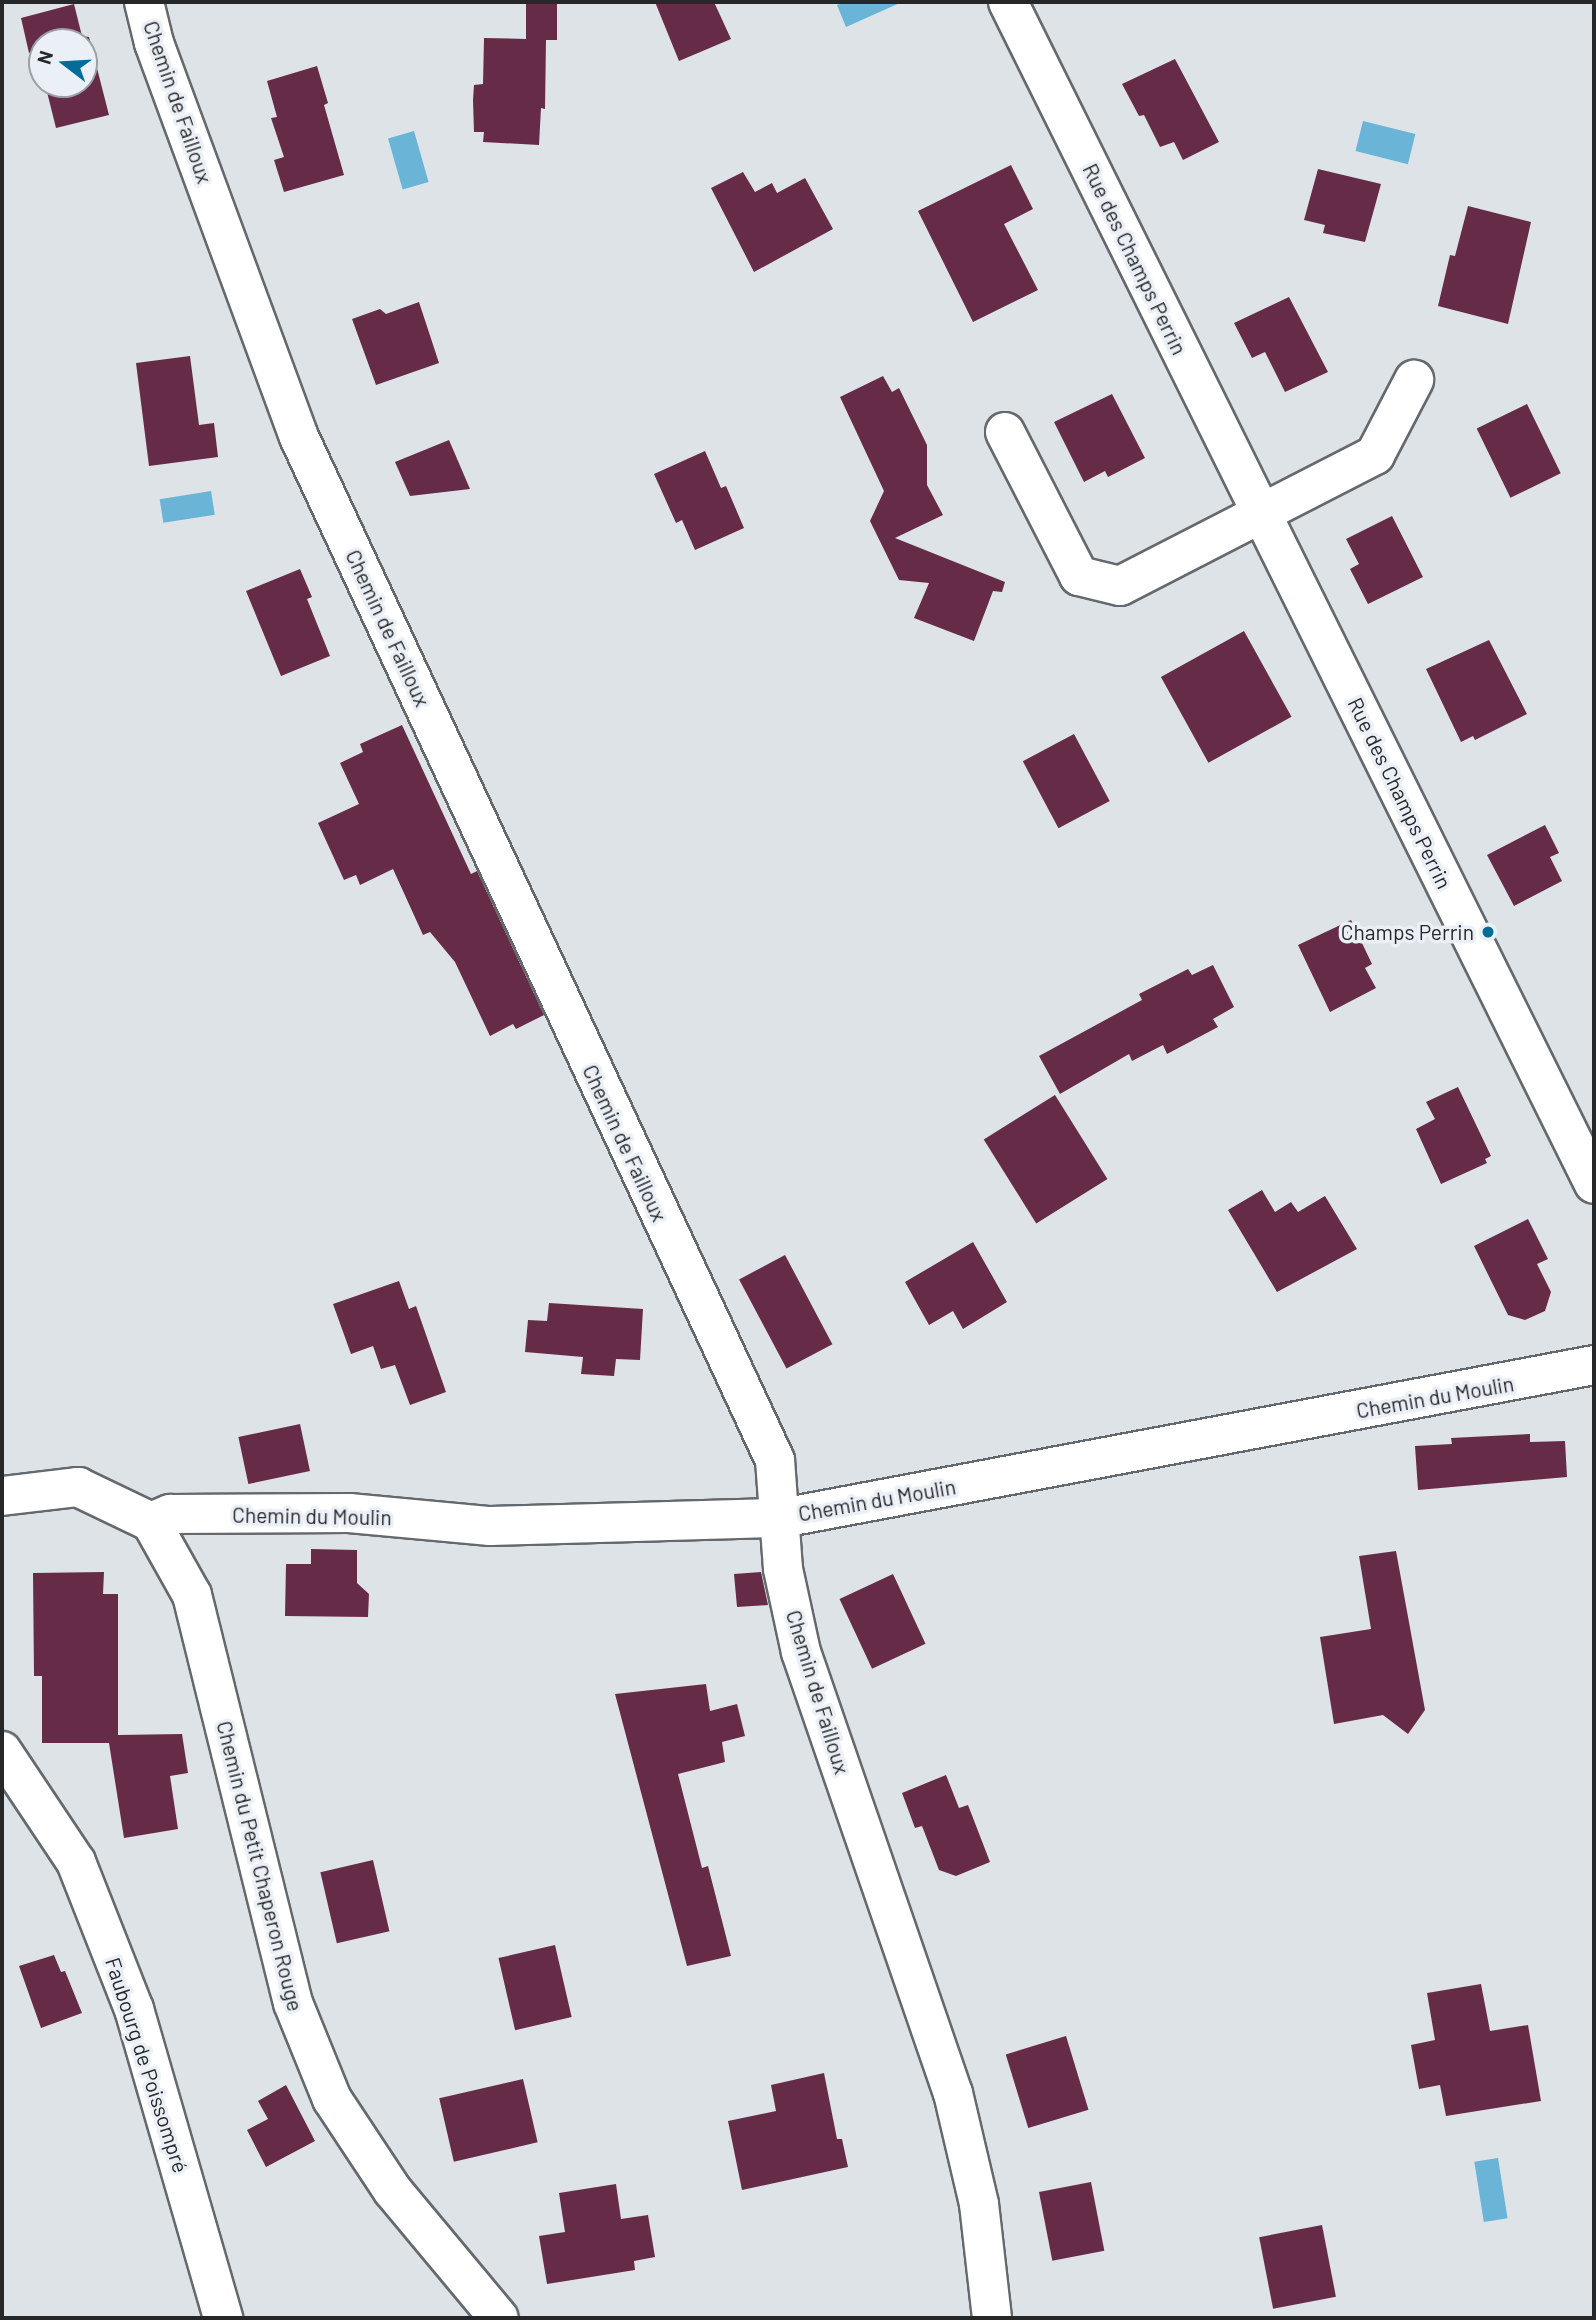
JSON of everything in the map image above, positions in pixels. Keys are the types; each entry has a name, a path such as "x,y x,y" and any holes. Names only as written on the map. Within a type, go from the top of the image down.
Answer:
{"street":[{"name":"Chemin de Failloux","path":"144,2 154,43 299,437 702,1310 775,1460 782,1518 783,1569 801,1652 953,2093 979,2204 992,2318"},
{"name":"Rue des Champs Perrin","path":"1008,2 1594,1184"},
{"path":"1005,432 1079,576 1120,586 1263,515 1375,455 1414,380"},
{"name":"Chemin du Moulin","path":"151,1522 170,1514 349,1513 489,1526 782,1518 1594,1366"},
{"path":"2,1496 78,1487 151,1522"},
{"name":"Chemin du Petit Chaperon Rouge","path":"151,1522 192,1595 293,2003 332,2099 393,2191 499,2318"},
{"name":"Faubourg de Poissompré","path":"2,1751 76,1862 134,2009 223,2318"}],"water":[{"path":"845,2 902,2 846,27 837,5"},
{"path":"1363,121 1415,134 1408,164 1356,151"},
{"path":"414,131 429,182 403,189 388,138"},
{"path":"211,491 215,515 163,523 160,499"},
{"path":"1498,2158 1508,2218 1484,2222 1474,2162"}],"building":[{"path":"526,2 557,2 557,40 546,40 545,109 541,108 539,145 483,142 484,132 474,132 473,100 474,85 483,84 484,38 526,39"},
{"path":"655,2 714,2 731,39 679,61"},
{"path":"74,4 80,28 28,28 28,49 21,18"},
{"path":"1175,59 1219,142 1183,160 1174,142 1160,147 1144,115 1139,116 1122,84"},
{"path":"317,66 328,103 324,105 344,175 284,192 274,160 284,157 271,118 277,117 267,81"},
{"path":"98,72 109,115 56,128 48,98 98,98"},
{"path":"1011,165 1033,209 1004,224 1038,290 973,322 918,211"},
{"path":"1318,169 1381,184 1365,242 1323,233 1325,225 1304,220"},
{"path":"743,172 755,192 772,183 777,193 805,178 833,229 754,272 711,188"},
{"path":"1468,206 1531,222 1508,324 1438,306 1450,255 1455,256"},
{"path":"1289,297 1328,372 1285,392 1265,352 1252,358 1234,323"},
{"path":"419,302 439,363 376,385 352,319 380,309 386,314"},
{"path":"190,356 199,425 214,423 218,457 149,466 136,363"},
{"path":"883,376 892,392 899,388 927,445 927,485 943,515 895,538 1005,582 1002,592 993,591 974,641 914,618 929,583 899,580 870,521 884,491 840,397"},
{"path":"1112,394 1145,458 1108,477 1105,471 1084,482 1054,422"},
{"path":"1527,404 1561,473 1510,498 1477,429"},
{"path":"449,440 470,489 410,496 395,462"},
{"path":"705,451 721,488 726,486 744,528 695,550 682,520 676,523 654,474"},
{"path":"1392,516 1423,577 1368,604 1350,569 1359,564 1346,539"},
{"path":"300,569 312,597 307,599 330,656 281,676 246,591"},
{"path":"1244,631 1292,717 1208,763 1161,677"},
{"path":"1489,640 1527,714 1475,740 1473,736 1461,742 1426,669"},
{"path":"402,725 471,874 477,871 544,1015 516,1029 513,1024 490,1036 455,962 430,932 423,935 393,869 360,885 356,875 344,880 318,823 359,804 340,763 363,752 360,744"},
{"path":"1074,734 1110,801 1058,828 1023,761"},
{"path":"1545,825 1559,853 1550,857 1562,881 1514,906 1487,855"},
{"path":"1351,920 1372,964 1365,968 1376,988 1330,1012 1298,945"},
{"path":"1213,965 1234,1007 1213,1019 1218,1027 1167,1054 1163,1045 1132,1061 1129,1054 1060,1094 1039,1056 1142,1000 1139,994 1188,969 1192,975"},
{"path":"1458,1087 1491,1156 1485,1159 1487,1163 1441,1184 1416,1129 1435,1119 1426,1102"},
{"path":"1055,1095 1107,1179 1036,1223 984,1140"},
{"path":"1262,1190 1275,1212 1291,1202 1298,1212 1325,1196 1357,1249 1277,1292 1228,1210"},
{"path":"1528,1219 1548,1259 1537,1264 1551,1292 1545,1311 1525,1320 1508,1315 1474,1246"},
{"path":"973,1242 1007,1302 963,1329 953,1311 929,1325 905,1282"},
{"path":"785,1255 832,1344 787,1369 739,1279"},
{"path":"399,1281 409,1309 416,1306 446,1392 410,1405 395,1365 381,1369 373,1346 351,1354 333,1304"},
{"path":"549,1303 643,1309 640,1360 616,1359 614,1376 581,1374 583,1357 525,1352 528,1320 547,1321"},
{"path":"300,1424 310,1471 248,1484 238,1437"},
{"path":"1530,1434 1530,1442 1565,1441 1567,1477 1418,1490 1415,1446 1452,1444 1451,1438"},
{"path":"311,1549 357,1550 357,1583 369,1594 368,1617 285,1616 286,1564 311,1564"},
{"path":"1396,1551 1425,1710 1408,1734 1383,1715 1334,1724 1320,1637 1371,1629 1359,1556"},
{"path":"104,1572 103,1594 118,1594 118,1735 182,1734 188,1773 170,1776 178,1829 124,1838 109,1743 42,1743 42,1676 34,1676 33,1573"},
{"path":"761,1572 768,1605 737,1607 734,1574"},
{"path":"893,1574 926,1644 872,1669 840,1599"},
{"path":"706,1684 710,1711 737,1704 745,1736 722,1742 725,1762 678,1774 702,1868 708,1866 731,1956 687,1966 615,1694"},
{"path":"946,1775 959,1808 968,1805 990,1862 956,1876 939,1870 922,1826 915,1828 902,1793"},
{"path":"373,1860 389,1931 337,1943 320,1872"},
{"path":"555,1945 572,2017 515,2030 498,1958"},
{"path":"54,1955 61,1972 65,1971 82,2013 41,2028 19,1966"},
{"path":"1481,1984 1490,2031 1528,2025 1541,2101 1446,2116 1440,2085 1419,2089 1411,2045 1435,2040 1427,1993"},
{"path":"1066,2036 1089,2110 1028,2128 1006,2054"},
{"path":"824,2073 837,2139 842,2139 848,2167 742,2190 728,2121 776,2111 771,2085"},
{"path":"523,2079 538,2142 454,2162 439,2098"},
{"path":"286,2085 315,2141 266,2167 247,2130 268,2119 258,2101"},
{"path":"1091,2182 1104,2251 1052,2261 1039,2192"},
{"path":"616,2184 621,2219 648,2215 655,2257 634,2261 635,2270 547,2284 539,2236 565,2232 559,2193"},
{"path":"1322,2225 1336,2297 1273,2309 1259,2237"}],"place":[{"name":"Champs Perrin","path":"1488,932"}]}
